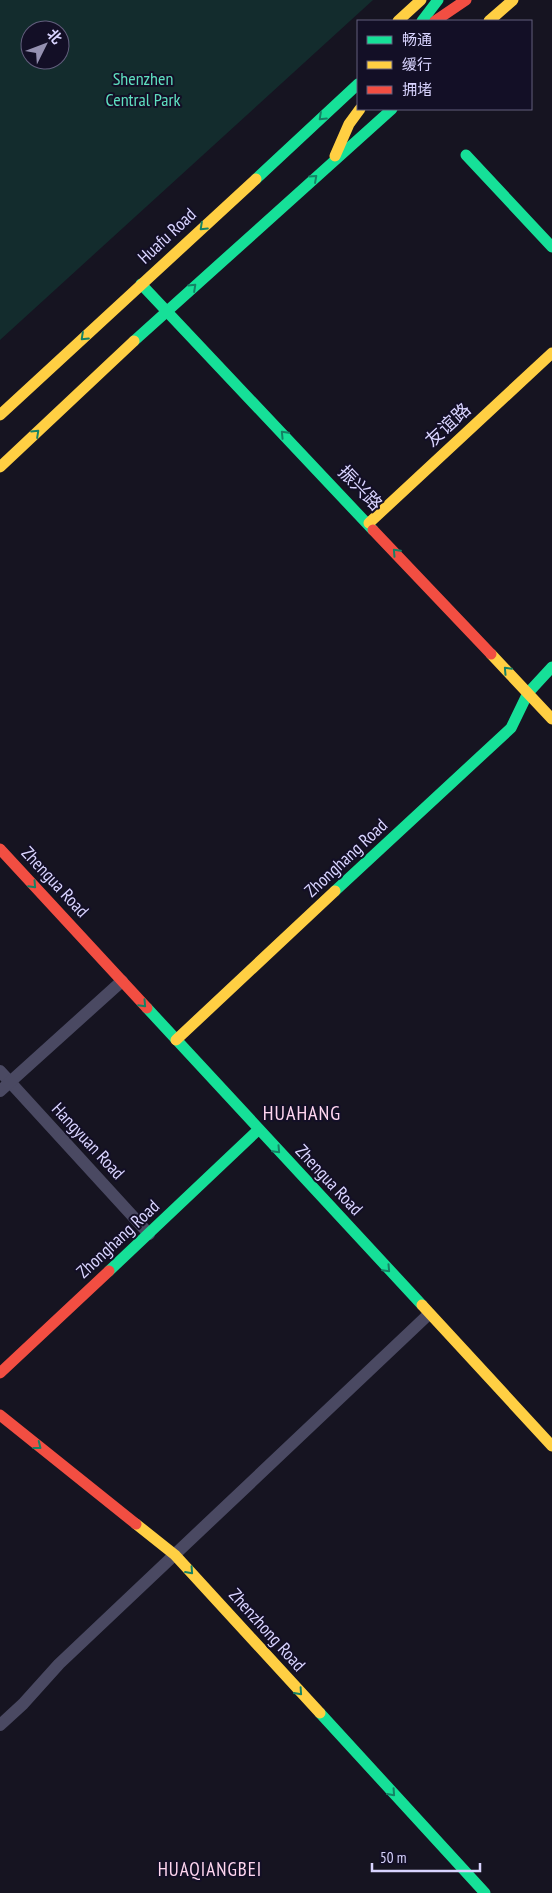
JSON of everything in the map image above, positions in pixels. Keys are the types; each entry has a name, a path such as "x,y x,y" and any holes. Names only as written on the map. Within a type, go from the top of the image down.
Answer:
{"main road":[{"path":"399,20 421,0"},
{"path":"423,20 438,0"},
{"path":"436,20 466,0"},
{"path":"490,20 513,0"},
{"name":"Huafu Road","path":"0,415 357,85"},
{"path":"331,163 349,124 359,110"},
{"path":"0,467 167,311 391,110"},
{"path":"466,155 552,248"},
{"name":"振兴路","path":"141,284 369,522 552,719"},
{"name":"友谊路","path":"369,522 552,353"},
{"name":"Zhonghang Road","path":"176,1040 511,728 528,694 552,667"},
{"name":"Zhengua Road","path":"0,849 552,1446"},
{"name":"Zhonghang Road","path":"0,1372 150,1234 258,1130"},
{"name":"Zhenzhong Road","path":"0,1416 175,1555 485,1893"}],"street":[{"path":"5,1086 122,981"},
{"name":"Hangyuan Road","path":"0,1071 5,1086 150,1234"},
{"path":"0,1725 23,1704 59,1664 429,1314"}],"green space":[{"name":"Shenzhen Central Park","path":"0,0 373,0 0,340"}],"traffic: fast":[{"path":"423,20 438,0"},
{"path":"256,179 357,85"},
{"path":"134,341 391,110"},
{"path":"466,155 552,247"},
{"path":"141,284 373,530"},
{"path":"335,891 511,728 528,693 552,667"},
{"path":"147,1008 422,1305"},
{"path":"109,1271 258,1130"},
{"path":"320,1713 485,1893"}],"traffic: slow":[{"path":"399,20 421,0"},
{"path":"490,20 513,0"},
{"path":"335,156 349,124 359,110"},
{"path":"0,415 256,179"},
{"path":"0,467 134,341"},
{"path":"369,523 552,353"},
{"path":"491,654 552,719"},
{"path":"176,1040 335,891"},
{"path":"422,1305 552,1446"},
{"path":"136,1524 175,1555 320,1713"}],"traffic: jam":[{"path":"436,20 466,0"},
{"path":"373,530 491,654"},
{"path":"0,849 147,1008"},
{"path":"0,1373 109,1271"},
{"path":"0,1415 136,1524"}],"district":[{"name":"HUAHANG","path":"302,1113"},
{"name":"HUAQIANGBEI","path":"210,1869"}]}
